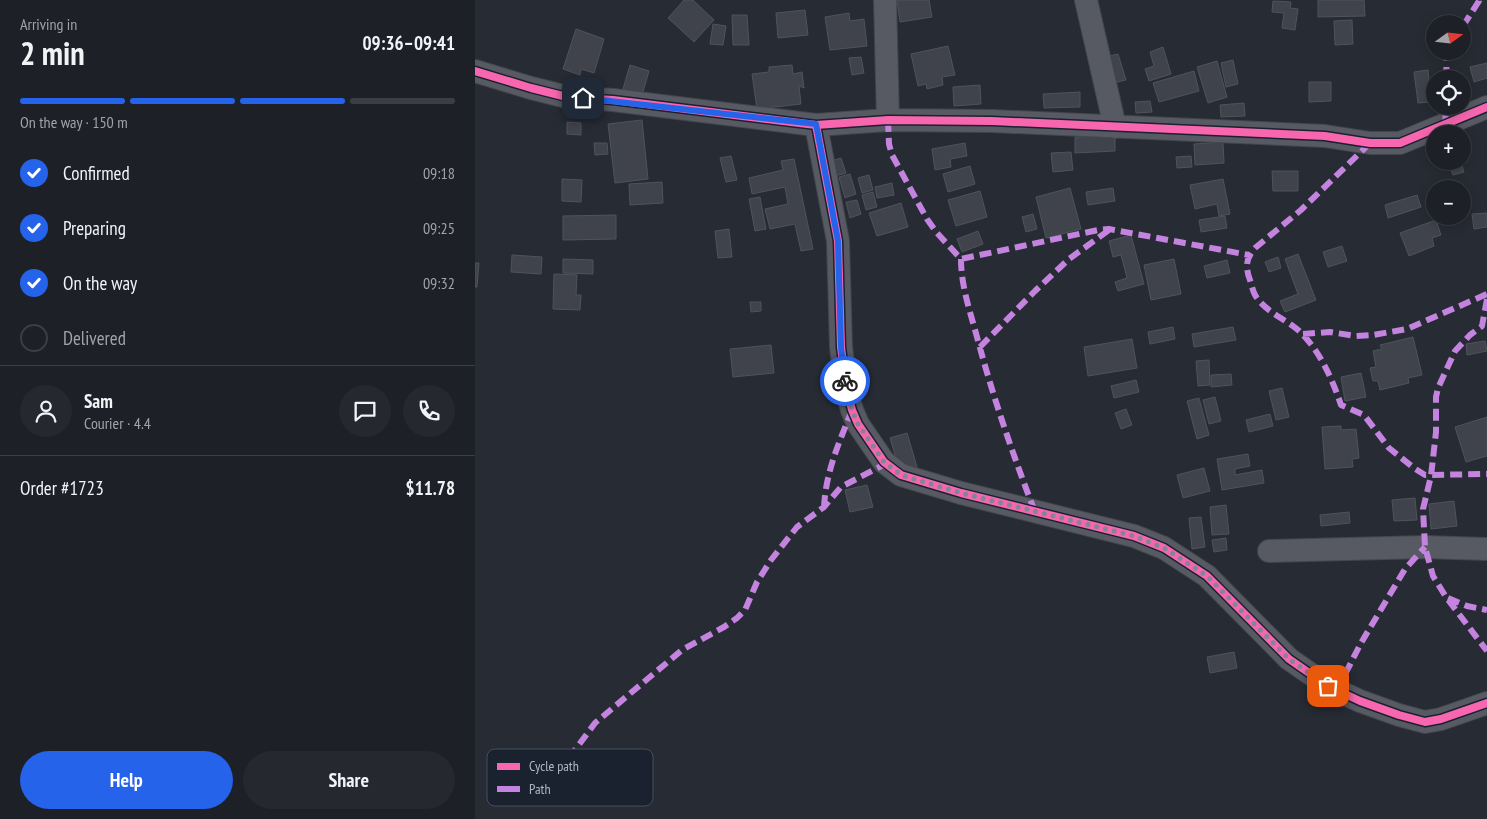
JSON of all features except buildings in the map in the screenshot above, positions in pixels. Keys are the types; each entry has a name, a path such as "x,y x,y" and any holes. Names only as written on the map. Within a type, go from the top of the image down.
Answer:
{"street":[{"path":"885,0 887,120"},
{"path":"1086,0 1115,127"},
{"path":"475,72 567,97 613,100 816,124 887,120 992,121 1325,136 1370,143 1400,143 1482,114"},
{"path":"816,124 838,241 841,347 846,388 858,424 884,462 901,475 961,493 1134,536 1164,548 1207,576 1289,659 1328,686 1360,701 1425,722 1432,722 1460,714 1487,703"},
{"path":"1269,551 1425,547 1487,549"}],"marked path":[{"path":"1470,15 1479,0"},
{"path":"1446,70 1447,60"},
{"path":"1445,125 1446,115"},
{"path":"888,120 889,144 892,155 927,219 961,259 1109,229 1249,255"},
{"path":"1370,143 1301,210 1255,248 1248,259 1247,267 1254,292 1262,304 1300,331 1311,344 1326,369 1341,405 1364,415 1389,448 1414,468 1425,475 1487,474"},
{"path":"980,347 1069,259 1109,230"},
{"path":"961,259 964,289 983,359 1004,426 1035,512"},
{"path":"1303,334 1330,332 1356,336 1407,329 1487,294"},
{"path":"1487,299 1482,326 1470,335 1455,351 1438,388 1431,476 1423,509 1425,547 1433,576 1446,597 1487,651"},
{"path":"824,507 830,469 852,410"},
{"path":"576,749 595,723 682,650 724,627 745,610 757,582 771,560 797,527 824,507 841,487 887,463"},
{"path":"1337,690 1361,643 1405,569 1425,547"},
{"path":"1448,598 1467,606 1487,610"}],"cycle path":[{"path":"475,71 567,97 613,100 816,125 888,120 992,121 1325,136 1370,143 1400,143 1487,107"},
{"path":"816,125 838,241 841,347 846,388 858,424 884,462 901,475 961,493 1134,536 1164,548 1207,576 1289,659 1328,686 1360,701 1425,722 1441,719 1487,703"}],"way so far":[{"path":"845,381 852,410 858,424 884,462 901,475 994,502 1134,536 1164,548 1207,576 1289,659 1328,686"}],"route":[{"path":"583,98 816,124 838,241 841,347 845,381"}]}
